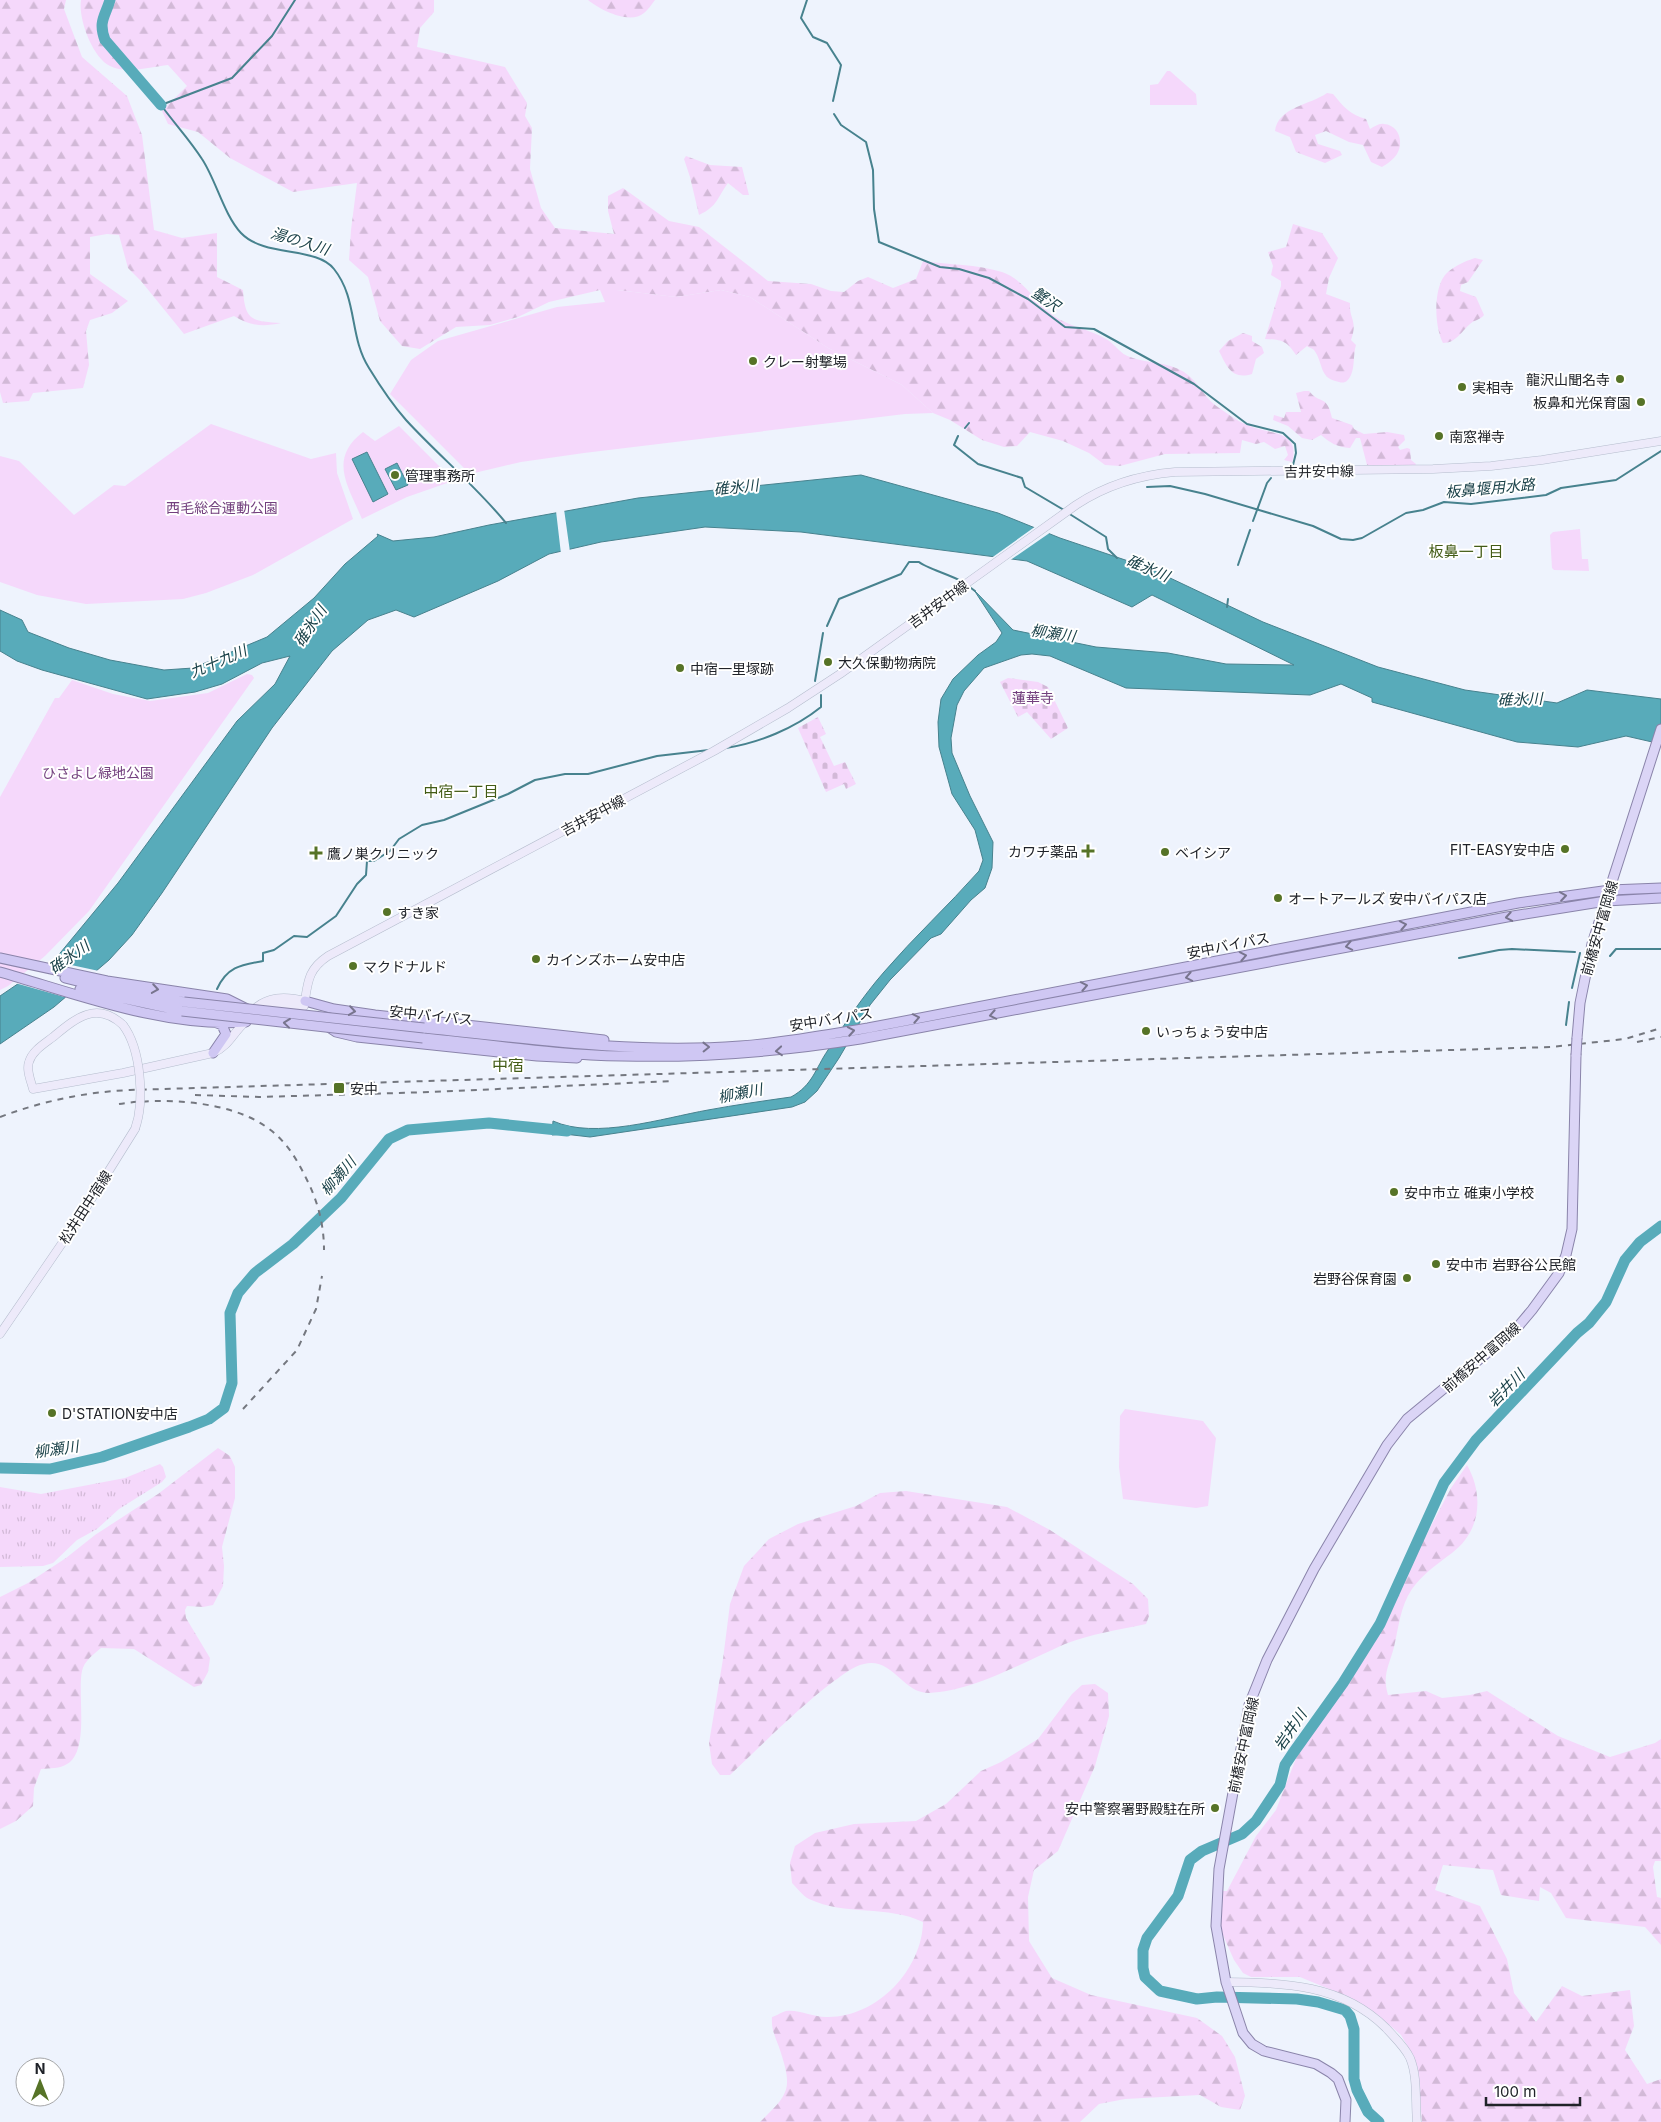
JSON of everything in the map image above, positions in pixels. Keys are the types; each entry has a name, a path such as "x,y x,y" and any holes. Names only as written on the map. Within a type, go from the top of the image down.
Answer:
{"highway":[{"name":"安中バイパス","path":"183,1007 590,1045 657,1047 739,1046 868,1028 1518,903 1610,890 1661,888"},
{"name":"安中バイパス","path":"98,990 183,1007 423,1038 622,1056 740,1054 860,1039 1507,917 1606,901 1661,898"},
{"path":"0,959 98,990 138,1011 218,1023 246,1022"},
{"path":"0,971 98,990 227,999 252,1012"},
{"path":"304,1004 375,1015 657,1047"},
{"path":"304,1004 336,1032 357,1037 555,1057 622,1056"},
{"path":"374,1039 375,1015"},
{"path":"214,1053 226,1034 222,1025 218,1023"}],"main road":[{"name":"吉井安中線","path":"304,1004 313,968 328,956 753,729 840,674 1080,503 1113,485 1160,473 1433,469 1491,466 1661,441"},
{"name":"前橋安中富岡線","path":"1227,1985 1216,1926 1219,1869 1250,1705 1261,1674 1314,1569 1387,1445 1407,1419 1516,1329 1559,1273 1566,1255 1572,1229 1576,1055 1586,967 1661,729"},
{"name":"松井田中宿線","path":"246,1022 261,1003 272,999 291,998 304,1004"},
{"name":"松井田中宿線","path":"0,1334 80,1217 135,1129 140,1111 140,1088 132,1040 123,1025 115,1019 101,1013 84,1014 74,1020 32,1056 28,1066 32,1089 123,1073 214,1053 228,1043 246,1022 260,1010 272,1006 304,1004"},
{"path":"1345,2122 1346,2100 1338,2079 1331,2072 1316,2064 1264,2050 1252,2044 1243,2033 1227,1985 1283,1983 1304,1986 1326,1992 1353,2003 1377,2019 1397,2039 1409,2057 1413,2070 1417,2122"}],"green space":[{"path":"0,0 66,0 64,9 82,57 127,96 142,135 154,230 182,238 217,233 217,277 243,290 248,314 252,317 257,320 281,323 257,325 234,316 184,334 141,281 128,268 119,235 107,234 90,237 90,274 128,301 112,313 90,320 86,331 89,365 83,388 33,393 29,401 3,403 0,392"},
{"path":"81,0 434,0 434,12 420,28 417,47 505,67 527,103 525,116 532,128 530,169 541,208 555,228 614,234 608,211 608,196 623,188 669,221 699,227 768,281 811,284 831,291 844,292 858,281 868,277 893,288 916,279 923,261 973,266 1002,272 1017,280 1048,311 1060,320 1106,339 1126,356 1177,368 1194,380 1211,402 1231,416 1247,425 1287,438 1292,444 1294,451 1292,462 1284,460 1288,455 1285,446 1275,449 1264,442 1256,444 1242,440 1240,453 1165,454 1120,466 1105,465 1089,453 1063,441 1030,432 1017,446 1004,447 982,440 950,420 933,413 902,385 828,348 750,297 721,290 676,297 617,290 600,290 549,302 518,317 490,325 456,327 420,349 402,346 380,321 368,277 349,260 357,183 293,192 230,158 198,132 168,124 162,111 187,86 168,65 123,70 110,66 103,61 92,46 84,26"},
{"path":"588,0 655,0 644,13 638,16 623,17 607,12"},
{"path":"1167,71 1170,71 1196,94 1197,105 1150,105 1150,85 1158,84"},
{"path":"1327,93 1333,94 1351,112 1366,119 1370,129 1382,124 1393,127 1400,139 1399,149 1394,158 1382,167 1371,162 1363,145 1349,142 1326,131 1315,135 1318,144 1340,151 1342,155 1325,163 1296,152 1290,137 1275,131 1277,123 1288,112"},
{"path":"686,156 710,165 742,167 749,195 743,195 728,183 714,205 699,215 684,159"},
{"path":"1293,224 1322,233 1338,258 1329,278 1326,294 1350,303 1354,328 1351,340 1356,345 1351,375 1345,382 1341,383 1332,380 1324,374 1314,350 1307,346 1296,355 1283,342 1265,339 1281,286 1281,281 1271,275 1273,266 1268,252 1286,247"},
{"path":"1475,258 1483,260 1468,282 1461,285 1460,291 1476,297 1484,315 1455,339 1448,343 1443,343 1438,329 1436,312 1437,296 1441,282 1443,277 1451,270"},
{"path":"600,290 617,290 676,297 721,290 750,297 828,348 902,385 933,413 905,414 584,453 521,462 470,474 390,394 411,360 438,341 557,307 605,302"},
{"path":"1243,333 1252,336 1252,341 1262,347 1264,353 1256,359 1252,374 1240,375 1231,371 1219,351 1228,341"},
{"path":"1309,391 1325,403 1332,418 1352,425 1354,429 1364,434 1387,432 1404,435 1405,440 1398,447 1400,450 1410,449 1411,460 1416,464 1414,467 1393,469 1367,465 1360,438 1356,438 1350,448 1341,447 1321,435 1312,440 1302,438 1288,426 1273,420 1274,415 1284,418 1286,412 1301,412 1296,393"},
{"name":"西毛総合運動公園","path":"211,424 311,459 336,453 337,473 353,519 253,575 206,593 183,599 86,604 37,595 0,582 0,456 19,461 74,515 114,485 125,486"},
{"name":"管理事務所","path":"399,426 445,472 450,482 407,497 362,519 344,473 346,452 352,442 363,432 375,441"},
{"path":"1580,529 1582,559 1588,559 1589,571 1554,570 1552,568 1550,535 1553,532"},
{"name":"ひさよし緑地公園","path":"247,674 252,675 254,678 89,911 45,956 8,986 0,990 0,797 55,698 59,698 72,680 113,694 150,701 208,693"},
{"name":"蓮華寺","path":"1008,678 1038,682 1048,687 1068,728 1051,739 1027,712 1018,717 1000,682"},
{"path":"818,717 826,734 820,737 834,766 845,762 856,784 846,789 844,784 826,792 798,728"},
{"path":"1125,1409 1203,1421 1216,1438 1208,1506 1196,1508 1123,1499 1119,1467 1120,1416"},
{"path":"218,1448 230,1456 235,1467 235,1498 222,1547 224,1566 223,1586 213,1605 203,1607 187,1606 185,1610 186,1618 210,1658 208,1672 201,1685 194,1687 134,1649 101,1648 87,1661 82,1671 81,1735 74,1757 61,1767 41,1769 34,1788 33,1806 16,1821 0,1829 0,1597 28,1583 66,1558 95,1535 158,1494"},
{"path":"160,1464 166,1477 162,1482 119,1509 97,1529 77,1540 53,1563 43,1566 0,1567 0,1487 41,1494 125,1478"},
{"path":"1467,1465 1476,1488 1477,1512 1474,1523 1462,1544 1435,1565 1417,1583 1408,1596 1402,1610 1387,1671 1386,1688 1388,1695 1426,1691 1442,1698 1487,1691 1558,1736 1610,1757 1655,1743 1661,1739 1661,1861 1655,1861 1653,1867 1657,1897 1661,1898 1661,1945 1645,1927 1566,1918 1551,1893 1540,1887 1539,1901 1501,1895 1493,1870 1443,1865 1435,1890 1480,1906 1507,1959 1514,1993 1536,2022 1562,1986 1582,1996 1630,1990 1634,2026 1625,2050 1647,2084 1661,2079 1661,2122 1422,2122 1418,2074 1414,2057 1401,2035 1379,2016 1329,1989 1300,1977 1251,1977 1243,1973 1234,1960 1219,1926 1222,1891 1227,1891 1256,1836 1276,1810 1297,1756 1383,1628 1409,1568 1451,1488"},
{"path":"906,1491 1007,1507 1050,1530 1133,1584 1148,1599 1149,1616 1146,1624 1105,1632 1065,1644 981,1682 946,1691 920,1692 883,1666 874,1663 860,1665 834,1681 807,1703 730,1775 720,1775 712,1764 709,1743 730,1604 744,1566 769,1539 798,1524 856,1506 880,1493"},
{"path":"1095,1684 1108,1693 1109,1716 1095,1766 1058,1851 1034,1870 1028,1897 1029,1941 1052,1978 1091,1995 1197,2018 1222,2036 1235,2057 1245,2096 1240,2110 1221,2107 1200,2095 1125,2099 1099,2104 1080,2122 760,2122 783,2097 787,2082 786,2072 773,2029 772,2017 784,2012 796,2011 828,2017 846,2015 864,2009 894,1987 906,1973 915,1957 921,1940 923,1922 895,1914 823,1904 809,1899 802,1894 792,1883 790,1863 795,1846 815,1833 854,1824 916,1821 946,1804 981,1771 1001,1762 1038,1739 1072,1694 1082,1685"}],"water":[{"path":"367,452 388,494 373,502 352,459"},
{"path":"397,463 408,485 396,490 385,469"},
{"path":"861,475 998,513 1060,538 1149,568 1263,622 1378,667 1465,690 1557,703 1587,690 1661,699 1661,744 1626,736 1578,747 1517,742 1372,702 1372,698 1341,684 1310,695 1126,688 1050,656 1032,654 1021,655 984,668 964,691 957,705 951,738 952,753 970,796 993,842 992,868 985,888 971,900 941,934 931,938 890,980 870,1005 817,1091 805,1102 792,1107 590,1137 564,1134 552,1135 553,1121 570,1126 589,1128 629,1126 728,1106 791,1097 809,1082 848,1020 876,981 979,871 983,860 975,830 952,794 939,747 938,722 941,699 953,679 978,655 996,642 1002,633 974,590 1013,630 1096,647 1168,653 1226,664 1294,665 1152,595 1132,607 1027,561 801,532 705,527 601,542 549,554 498,581 414,617 396,610 368,620 332,651 272,728 132,935 109,960 54,1007 0,1044 0,996 56,958 118,883 237,721 275,684 290,656 262,663 222,684 195,692 147,699 42,670 17,661 0,651 0,610 22,620 28,632 69,648 110,660 164,670 193,668 267,637 314,598 345,564 378,536 377,534 393,541 434,537 638,498"}],"pier":[{"path":"564,509 570,552 561,554 556,511"},
{"path":"1036,526 1051,532 1009,561 990,559"},
{"path":"48,960 99,971 68,998 15,983"}],"waterway":[{"name":"湯の入川","path":"110,0 102,23 105,40 161,105"},
{"name":"湯の入川","path":"295,0 272,36 232,78 161,105 202,159 230,217 241,233 251,241 263,246 315,257 326,262 334,269 347,293 358,344 369,368 382,388 406,420 482,496 506,523"},
{"name":"蟹沢","path":"807,0 801,18 813,37 827,43 841,65 833,101"},
{"name":"蟹沢","path":"834,114 841,125 866,142 873,170 874,209 879,242 940,267 959,269 989,278 1028,299 1065,327 1094,329 1194,384 1247,424 1283,433 1295,444 1296,453 1293,465 1291,466"},
{"path":"965,428 969,423"},
{"path":"958,436 954,445 978,464 1022,478 1025,487 1064,510"},
{"name":"板鼻堰用水路","path":"1147,487 1170,486 1205,494 1313,526 1341,539 1353,540 1362,538 1406,513 1423,510 1444,502 1471,504 1546,495 1561,488 1616,480 1661,451"},
{"name":"蟹沢","path":"1253,521 1267,483 1271,478"},
{"path":"1068,513 1106,537 1108,549 1117,558"},
{"name":"蟹沢","path":"1238,565 1250,530"},
{"path":"827,626 839,599 901,574 909,562 919,562 963,582"},
{"path":"967,585 975,591"},
{"name":"蟹沢","path":"1227,607 1228,599"},
{"path":"815,681 823,633"},
{"path":"726,748 776,734 800,722 821,707 821,695"},
{"path":"217,989 225,976 235,968 263,961 263,953 274,950 294,936 307,937 336,916 357,884 366,875 367,861 374,861 390,851 399,839 422,825 444,820 508,794 535,780 565,774 588,774 657,756 709,750"},
{"path":"1459,958 1512,949 1575,952"},
{"path":"1610,956 1616,949 1661,949"},
{"path":"1572,988 1580,953"},
{"path":"1566,1025 1569,1002"},
{"name":"柳瀬川","path":"0,1468 50,1469 102,1457 209,1419 224,1408 232,1383 230,1313 238,1293 255,1273 293,1244 341,1198 389,1139 408,1130 489,1123 567,1131"},
{"name":"岩井川","path":"1379,2122 1368,2112 1357,2090 1354,2079 1354,2029 1350,2016 1345,2010 1318,2002 1297,1999 1217,1997 1197,1999 1160,1991 1145,1977 1143,1950 1147,1938 1178,1896 1190,1860 1202,1851 1242,1834 1256,1821 1280,1785 1285,1765 1343,1683 1380,1624 1444,1483 1476,1440 1577,1333 1589,1323 1606,1302 1625,1260 1640,1242 1661,1226"}],"railway":[{"path":"0,1117 64,1098 130,1090 1551,1047 1625,1039 1661,1028"},
{"path":"1637,1042 1661,1037"},
{"path":"195,1095 259,1097 432,1092 673,1081"},
{"path":"119,1104 155,1101 195,1103 233,1111 265,1126 279,1137 290,1150 307,1180 320,1214 324,1250"},
{"path":"243,1409 297,1350 316,1309 322,1276"}],"place":[{"name":"クレー射撃場","path":"753,361"},
{"name":"龍沢山聞名寺","path":"1620,379"},
{"name":"実相寺","path":"1462,387"},
{"name":"板鼻和光保育園","path":"1641,402"},
{"name":"南窓禅寺","path":"1439,436"},
{"name":"管理事務所","path":"395,475"},
{"name":"大久保動物病院","path":"828,662"},
{"name":"中宿一里塚跡","path":"680,668"},
{"name":"FIT-EASY安中店","path":"1565,849"},
{"name":"カワチ薬品","path":"1088,851"},
{"name":"ベイシア","path":"1165,852"},
{"name":"鷹ノ巣クリニック","path":"316,853"},
{"name":"オートアールズ 安中バイパス店","path":"1278,898"},
{"name":"すき家","path":"387,912"},
{"name":"カインズホーム安中店","path":"536,959"},
{"name":"マクドナルド","path":"353,966"},
{"name":"いっちょう安中店","path":"1146,1031"},
{"name":"安中","path":"339,1088"},
{"name":"安中市立 碓東小学校","path":"1394,1192"},
{"name":"安中市 岩野谷公民館","path":"1436,1264"},
{"name":"岩野谷保育園","path":"1407,1278"},
{"name":"D'STATION安中店","path":"52,1413"},
{"name":"安中警察署野殿駐在所","path":"1215,1808"}],"district":[{"name":"板鼻一丁目","path":"1466,551"},
{"name":"中宿一丁目","path":"461,791"},
{"name":"中宿","path":"508,1065"}],"water label":[{"name":"碓氷川","path":"736,487"},
{"name":"碓氷川","path":"1148,568"},
{"name":"碓氷川","path":"310,626"},
{"name":"九十九川","path":"218,661"},
{"name":"碓氷川","path":"1520,699"},
{"name":"碓氷川","path":"69,957"}]}
